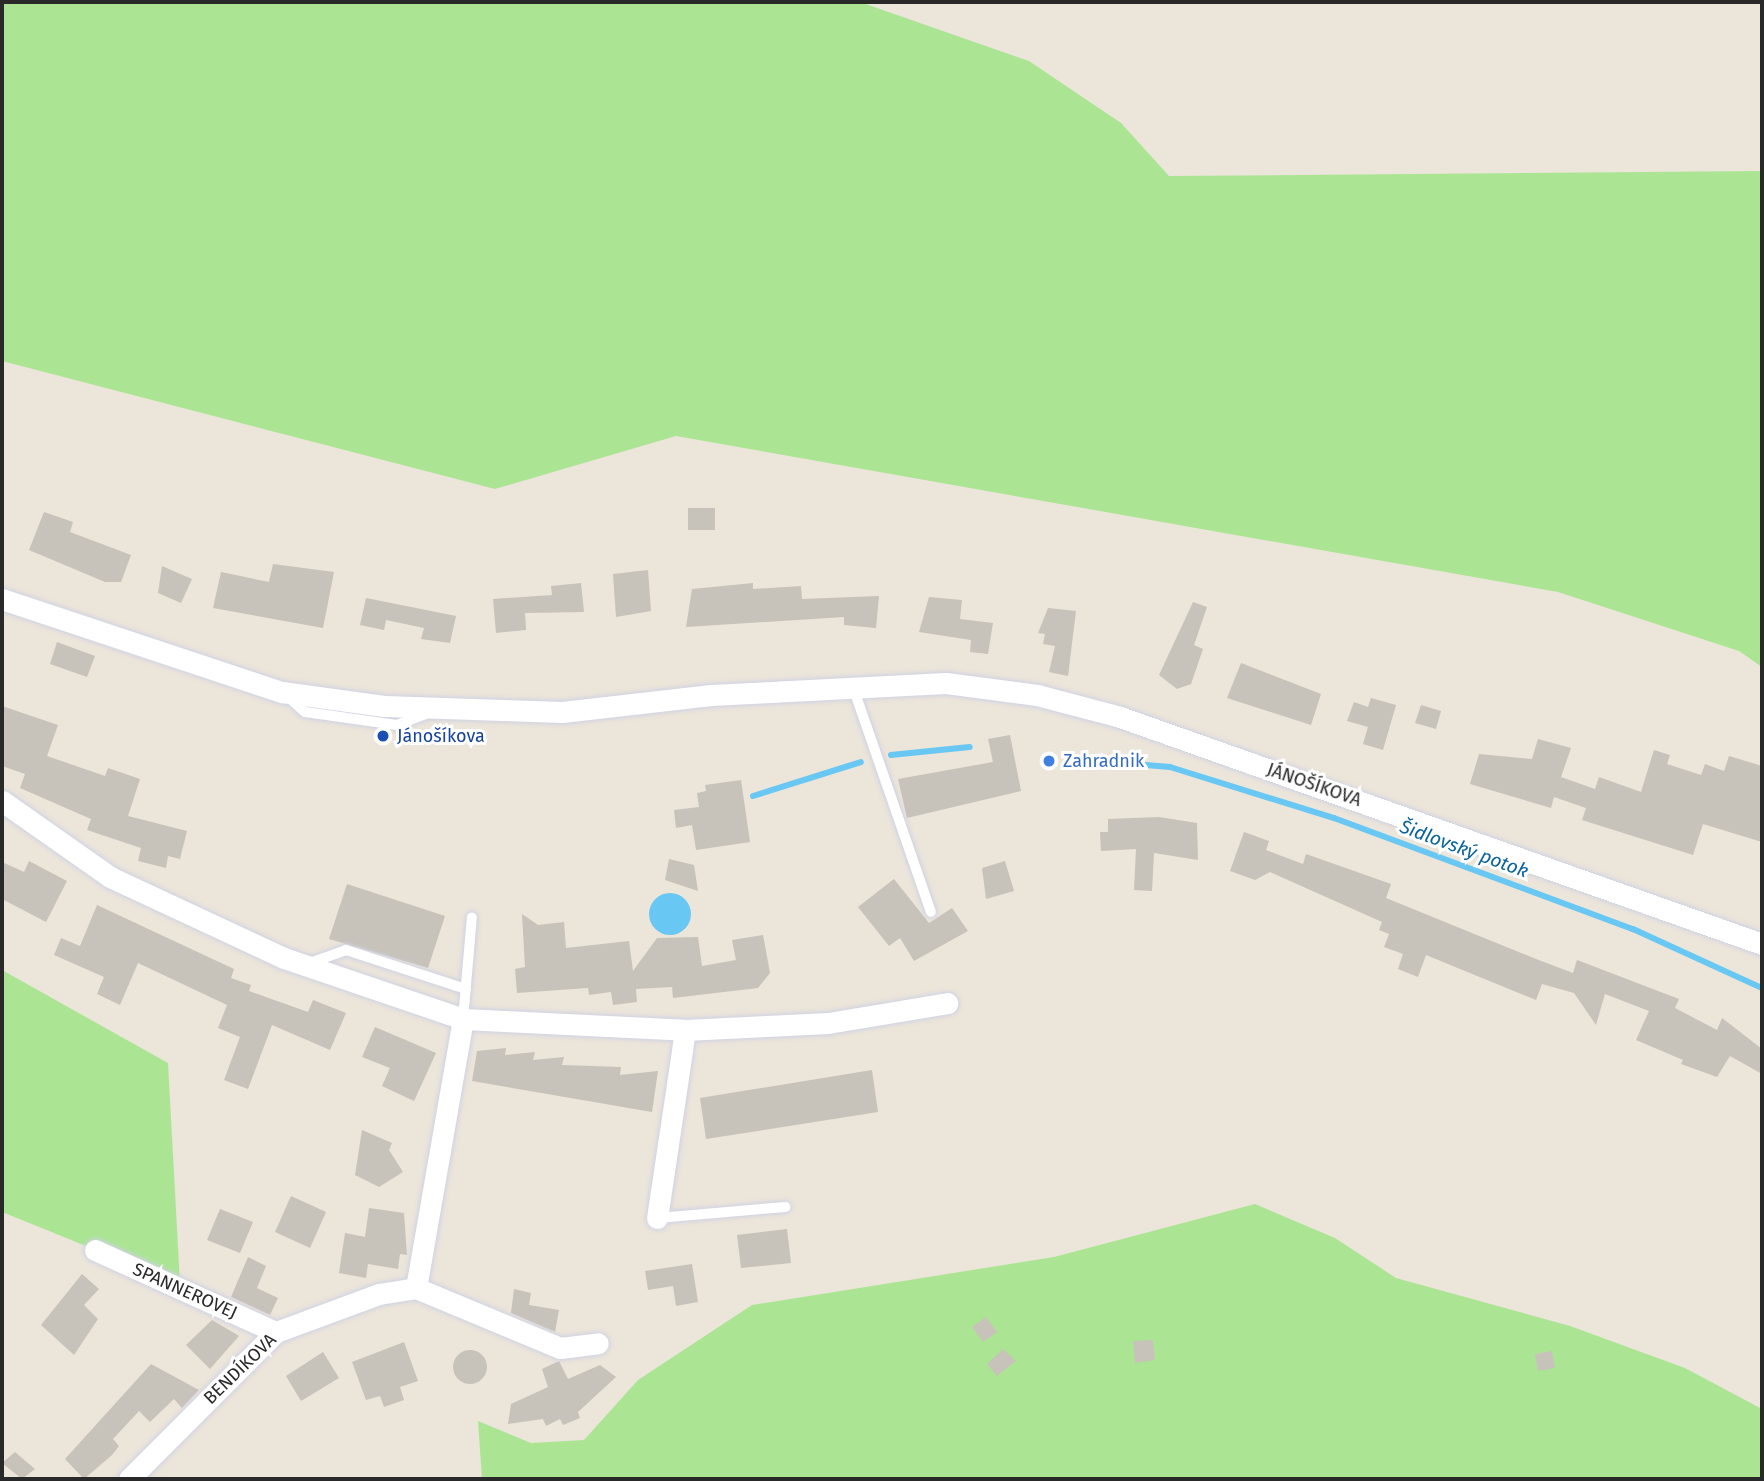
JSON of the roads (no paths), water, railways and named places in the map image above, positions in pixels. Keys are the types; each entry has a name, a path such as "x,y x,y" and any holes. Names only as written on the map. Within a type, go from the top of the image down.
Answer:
{"street":[{"name":"JÁNOŠÍKOVA","path":"2,599 282,692 441,708 562,712 853,687 946,683 1037,695 1120,717 1762,944"},
{"path":"2,801 110,877 304,965 463,1018 685,1030 828,1023 947,1003"},
{"path":"463,1018 416,1288 560,1348 598,1343"},
{"path":"657,1218 685,1030"},
{"name":"SPANNEROVEJ","path":"95,1250 276,1332"},
{"name":"BENDÍKOVA","path":"129,1479 276,1332 379,1294 416,1288"}],"lane":[{"path":"853,687 932,912"},
{"path":"463,1018 472,917"},
{"path":"304,965 346,950 466,989"},
{"path":"657,1218 786,1207"}],"water":[{"path":"670,893 685,899 691,914 685,929 670,935 655,929 649,914 655,899"}],"waterway":[{"name":"Šidlovský potok","path":"891,755 970,747"},
{"name":"Šidlovský potok","path":"753,796 861,762"},
{"name":"Šidlovský potok","path":"1146,765 1170,767 1334,818 1633,929 1762,988"}],"place":[{"name":"Jánošíkova","path":"383,736"},
{"name":"Zahradnik","path":"1049,761"}]}
